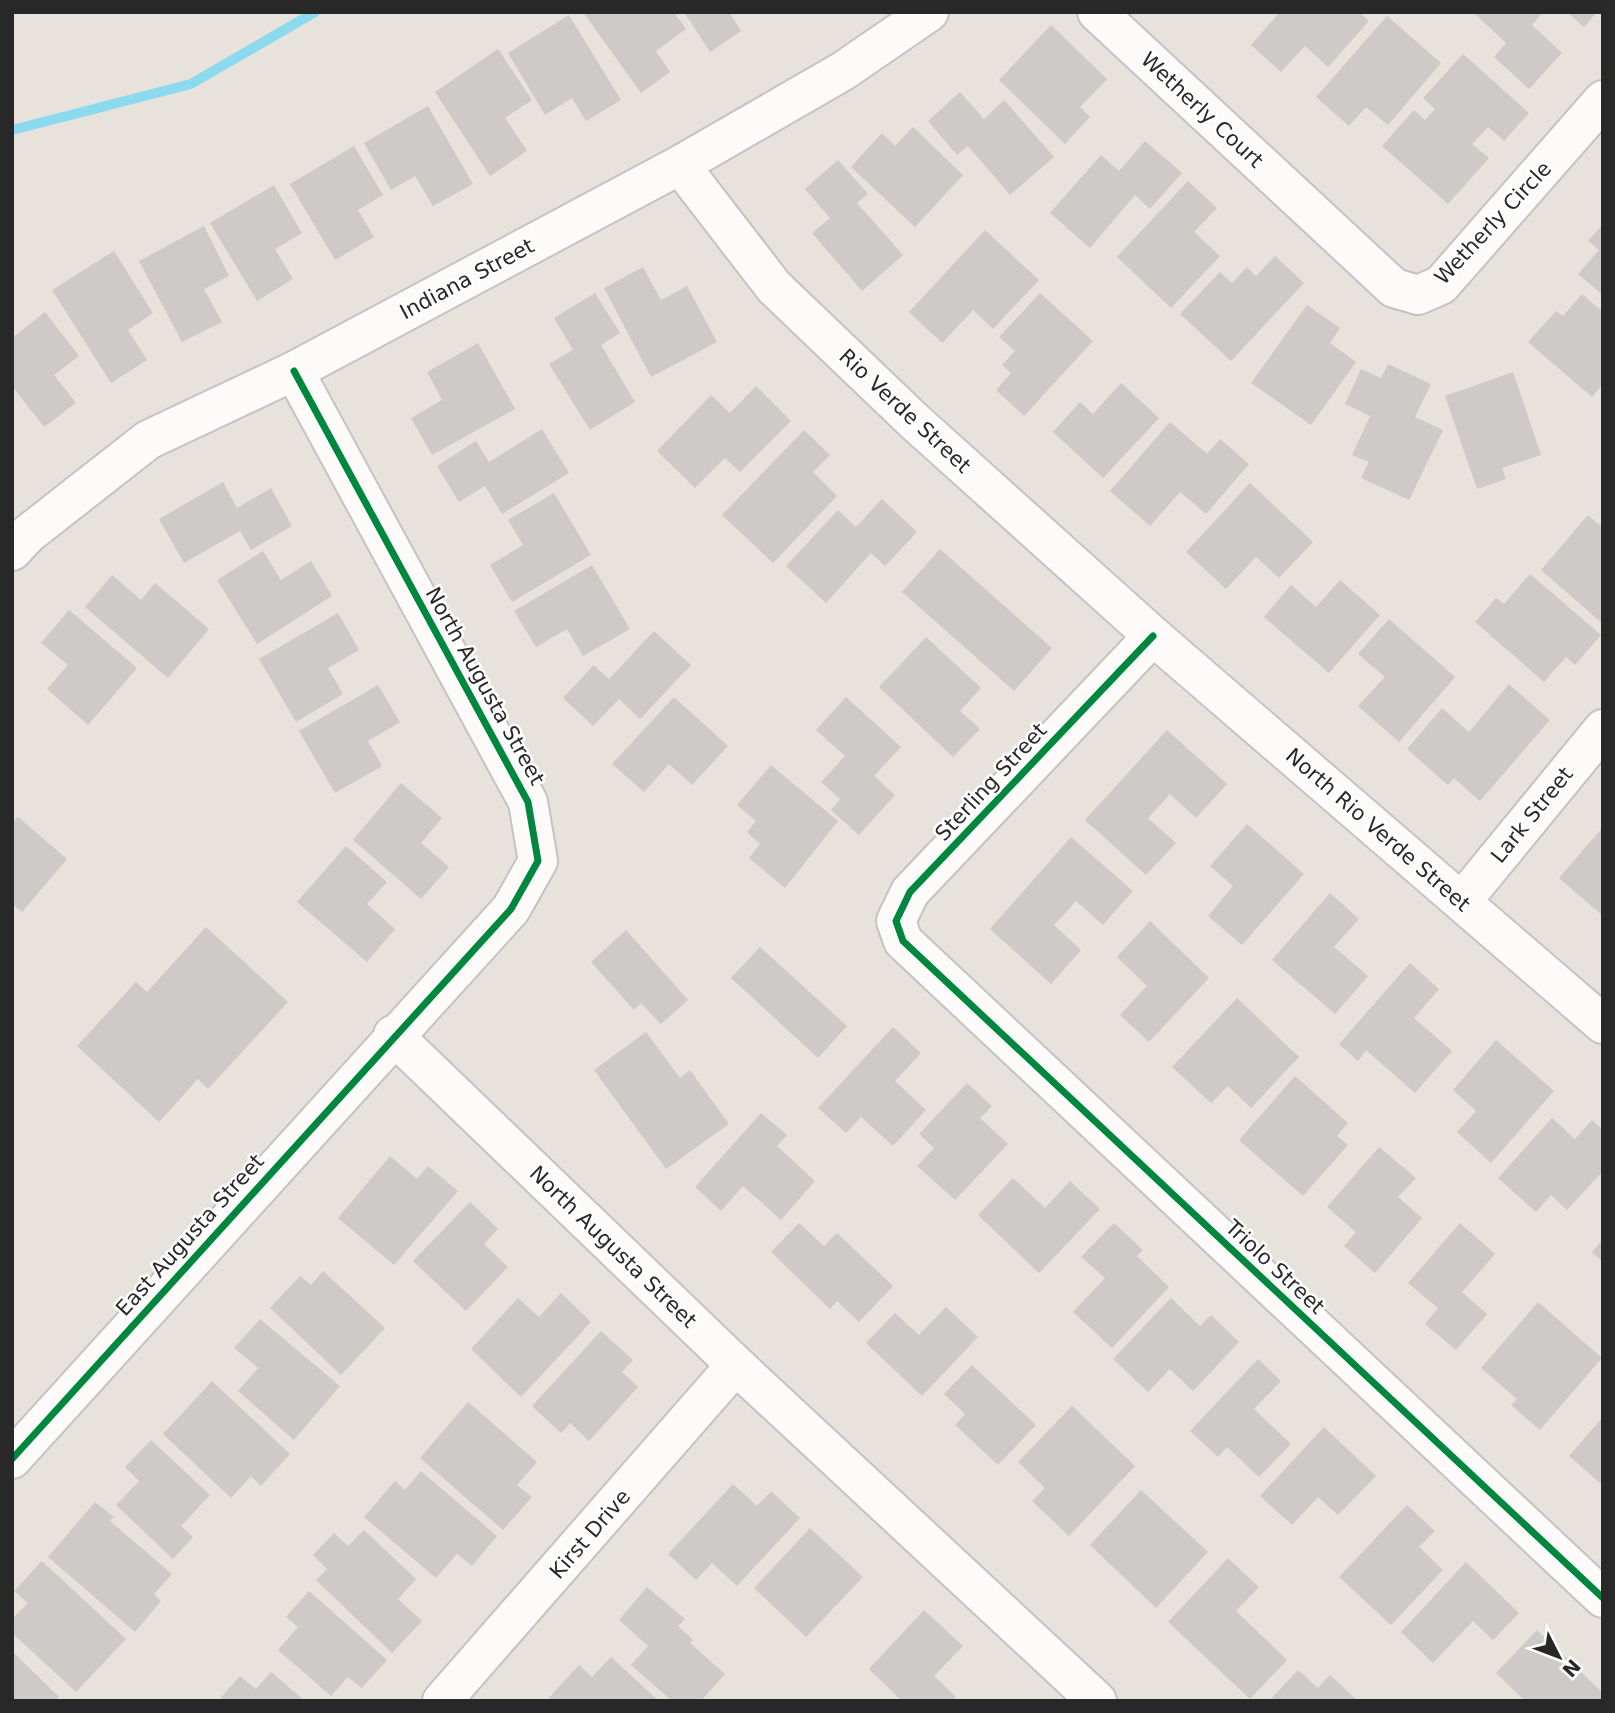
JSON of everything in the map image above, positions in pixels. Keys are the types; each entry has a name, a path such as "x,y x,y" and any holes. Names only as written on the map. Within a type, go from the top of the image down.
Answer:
{"street":[{"name":"Indiana Street","path":"12,551 28,534 148,440 294,371 680,165 843,71 929,12"},
{"name":"Wetherly Court","path":"1097,12 1307,207"},
{"name":"Wetherly Circle","path":"1307,207 1394,288 1418,295 1441,285 1603,100"},
{"name":"Rio Verde Street","path":"680,165 774,287 914,421 1153,636"},
{"name":"North Augusta Street","path":"294,371 528,802 536,849 537,861 511,909 393,1035 1073,1693"},
{"name":"North Rio Verde Street","path":"1153,636 1603,1024"},
{"name":"Sterling Street","path":"924,961 903,941 895,921 910,892 1153,636"},
{"name":"Lark Street","path":"1462,901 1603,729"},
{"name":"Triolo Street","path":"924,961 1603,1598"},
{"name":"East Augusta Street","path":"12,1459 393,1035"},
{"name":"Kirst Drive","path":"442,1701 727,1375 739,1368"}],"building":[{"path":"583,12 674,12 686,29 656,51 670,72 641,93"},
{"path":"684,12 729,12 741,31 710,52"},
{"path":"1280,12 1359,12 1369,21 1328,67 1305,46 1281,72 1251,45"},
{"path":"1473,12 1543,12 1532,25 1562,53 1529,89 1494,57 1506,43"},
{"path":"1567,12 1597,12 1584,27"},
{"path":"569,15 621,100 586,121 572,98 545,115 508,53"},
{"path":"1387,16 1441,63 1388,125 1366,107 1349,126 1316,97"},
{"path":"1051,25 1107,79 1080,107 1090,117 1065,144 999,80"},
{"path":"498,49 532,100 505,118 527,151 490,176 435,92"},
{"path":"1463,54 1529,113 1504,141 1488,127 1472,144 1489,158 1448,204 1382,146 1414,110 1425,120 1435,109 1423,98"},
{"path":"960,92 984,119 1004,100 1054,157 1010,195 968,146 957,155 928,121"},
{"path":"428,106 473,184 433,206 415,176 391,190 364,143"},
{"path":"913,127 963,175 915,227 851,167 882,133 895,146"},
{"path":"1145,141 1182,173 1150,209 1135,195 1090,248 1050,213 1101,155 1119,171"},
{"path":"354,146 383,195 358,210 374,237 335,260 290,184"},
{"path":"838,160 868,194 857,203 903,255 862,291 812,233 830,218 805,189"},
{"path":"1188,181 1217,208 1194,232 1220,256 1171,308 1117,257"},
{"path":"274,185 302,233 275,249 293,279 257,301 210,223"},
{"path":"1603,224 1603,295 1578,274 1599,250 1588,241"},
{"path":"204,226 229,276 204,289 222,322 182,342 139,261"},
{"path":"985,230 1039,280 993,329 973,310 942,343 909,312"},
{"path":"114,251 153,313 128,330 147,360 111,383 52,290"},
{"path":"1275,256 1304,283 1231,361 1180,314 1220,272 1232,283 1247,267 1256,276"},
{"path":"643,267 661,300 687,286 717,342 651,377 604,288"},
{"path":"595,293 620,333 601,345 635,402 590,430 549,364 573,350 554,318"},
{"path":"1040,293 1093,341 1024,416 996,390 1011,373 1002,365 1015,351 999,337"},
{"path":"1582,294 1603,312 1603,384 1592,397 1528,342 1556,311 1563,316"},
{"path":"1307,305 1340,328 1330,343 1356,362 1311,425 1251,383"},
{"path":"45,312 79,356 54,375 76,403 44,427 12,386 12,338"},
{"path":"478,343 515,409 432,455 411,418 442,400 427,372"},
{"path":"1388,364 1431,384 1415,417 1443,430 1409,500 1361,478 1369,462 1352,455 1370,416 1345,404 1361,369 1381,378"},
{"path":"1513,372 1541,455 1502,468 1506,479 1477,489 1445,396"},
{"path":"1121,383 1159,418 1103,478 1053,432 1080,402 1093,414"},
{"path":"756,386 791,421 740,472 725,458 695,488 657,451 711,395 730,413"},
{"path":"1170,422 1207,454 1220,439 1249,464 1206,514 1180,492 1150,526 1110,491"},
{"path":"542,429 569,473 502,514 485,486 459,502 437,466 476,441 489,462"},
{"path":"804,430 830,455 813,472 837,496 773,563 722,515"},
{"path":"223,482 237,508 271,488 292,526 251,550 240,531 184,563 159,519"},
{"path":"1250,483 1313,542 1279,578 1256,557 1226,589 1186,552"},
{"path":"554,493 591,555 512,602 490,565 523,545 508,520"},
{"path":"882,499 917,532 885,566 871,553 826,603 786,566 838,510 856,527"},
{"path":"1588,515 1603,528 1603,624 1541,570"},
{"path":"940,549 1052,648 1014,691 902,592"},
{"path":"263,551 281,580 311,561 332,596 257,644 217,580"},
{"path":"592,565 630,629 583,656 567,629 536,647 514,611"},
{"path":"1530,574 1601,635 1575,665 1566,657 1544,682 1475,622 1496,598 1504,604"},
{"path":"112,575 141,600 155,583 209,629 168,678 85,607"},
{"path":"1340,580 1380,615 1329,673 1264,617 1291,585 1316,607"},
{"path":"69,610 137,668 88,725 47,689 68,665 41,643"},
{"path":"338,613 359,650 328,668 343,694 296,722 259,659"},
{"path":"1389,619 1455,677 1399,742 1358,706 1385,677 1358,654"},
{"path":"654,631 691,665 640,719 619,699 593,726 563,698 594,665 609,679"},
{"path":"926,637 981,688 960,711 980,729 953,757 879,687"},
{"path":"1509,684 1550,720 1480,801 1454,778 1448,785 1407,749 1442,708 1469,732"},
{"path":"378,685 400,722 368,741 382,766 335,793 299,731"},
{"path":"674,697 728,746 692,785 669,764 644,792 612,764"},
{"path":"846,697 901,747 874,776 895,795 859,835 831,810 840,799 821,782 845,756 816,730"},
{"path":"1167,730 1227,784 1196,818 1170,794 1148,818 1176,843 1146,875 1085,820"},
{"path":"771,765 838,821 785,888 749,858 760,844 747,832 756,821 737,805"},
{"path":"401,783 442,818 421,843 449,867 421,899 353,840"},
{"path":"18,817 67,859 22,912 12,904 12,823"},
{"path":"1247,824 1304,874 1242,945 1208,916 1233,886 1210,866"},
{"path":"1603,827 1603,916 1559,878"},
{"path":"1071,837 1133,891 1103,925 1076,901 1054,925 1081,950 1051,984 990,929"},
{"path":"346,846 387,882 367,904 395,929 367,962 297,902"},
{"path":"1330,893 1359,919 1334,947 1368,976 1335,1014 1272,960"},
{"path":"1150,921 1209,978 1149,1042 1120,1015 1147,986 1117,957"},
{"path":"206,927 288,1002 208,1089 198,1079 159,1122 77,1046 136,982 147,992"},
{"path":"626,930 688,1000 661,1024 641,1003 634,1010 591,962"},
{"path":"760,947 847,1026 818,1058 731,978"},
{"path":"1410,963 1439,989 1414,1018 1452,1051 1415,1093 1366,1050 1358,1061 1339,1044"},
{"path":"1237,998 1299,1057 1251,1108 1228,1086 1211,1103 1172,1067"},
{"path":"893,1027 921,1053 895,1081 926,1110 893,1146 861,1117 846,1133 818,1108"},
{"path":"646,1032 680,1078 690,1070 729,1124 666,1169 594,1070"},
{"path":"1496,1040 1554,1091 1491,1163 1457,1132 1476,1111 1453,1090"},
{"path":"1295,1076 1348,1123 1337,1136 1348,1145 1303,1196 1239,1140"},
{"path":"967,1083 992,1106 980,1118 1008,1144 955,1200 917,1166 934,1148 919,1134"},
{"path":"761,1113 787,1135 777,1146 815,1181 781,1220 743,1186 721,1211 695,1187"},
{"path":"1552,1118 1575,1139 1592,1120 1603,1130 1603,1171 1567,1210 1551,1195 1536,1212 1498,1178"},
{"path":"1379,1147 1416,1178 1398,1197 1422,1218 1375,1273 1344,1246 1356,1232 1327,1207"},
{"path":"390,1156 417,1179 428,1166 458,1191 394,1265 338,1218"},
{"path":"1013,1178 1045,1208 1070,1181 1100,1209 1039,1273 978,1215"},
{"path":"470,1202 498,1229 484,1244 508,1267 466,1311 413,1261"},
{"path":"799,1223 824,1246 837,1233 893,1286 859,1322 837,1301 830,1309 771,1252"},
{"path":"1114,1223 1143,1250 1137,1256 1169,1287 1112,1348 1073,1312 1105,1278 1081,1257"},
{"path":"1460,1223 1495,1254 1462,1292 1487,1314 1456,1350 1425,1324 1438,1308 1408,1283"},
{"path":"1603,1239 1603,1262 1592,1252"},
{"path":"323,1271 385,1328 341,1375 270,1308 300,1276 311,1285"},
{"path":"561,1293 591,1322 521,1397 471,1349 518,1298 539,1317"},
{"path":"1171,1298 1200,1326 1211,1315 1239,1342 1193,1391 1170,1369 1148,1392 1113,1359"},
{"path":"1538,1302 1602,1358 1540,1430 1511,1405 1517,1399 1481,1368"},
{"path":"946,1307 978,1337 922,1396 866,1343 895,1313 919,1335"},
{"path":"260,1319 340,1386 294,1440 238,1391 258,1368 234,1348"},
{"path":"601,1331 633,1360 622,1372 638,1387 589,1441 570,1423 561,1433 532,1406"},
{"path":"1258,1359 1281,1381 1254,1409 1291,1444 1259,1477 1227,1447 1218,1457 1190,1431"},
{"path":"972,1365 1036,1425 998,1465 955,1425 965,1414 944,1394"},
{"path":"212,1381 290,1454 261,1486 251,1476 231,1498 163,1434"},
{"path":"468,1402 537,1462 517,1485 532,1497 503,1530 420,1458"},
{"path":"1072,1406 1135,1466 1069,1536 1032,1501 1045,1488 1018,1462"},
{"path":"1603,1417 1603,1479 1600,1483 1569,1456"},
{"path":"1324,1427 1376,1476 1338,1515 1318,1497 1292,1525 1260,1496"},
{"path":"151,1440 210,1495 181,1526 193,1537 173,1559 116,1505 139,1481 125,1467"},
{"path":"421,1471 497,1536 472,1566 457,1554 436,1578 364,1517 395,1481 405,1490"},
{"path":"733,1484 757,1506 771,1491 800,1518 737,1586 712,1563 696,1580 668,1554"},
{"path":"1141,1490 1208,1552 1156,1608 1090,1545"},
{"path":"95,1502 114,1517 110,1521 172,1574 154,1594 161,1601 135,1632 48,1557"},
{"path":"1407,1505 1435,1531 1419,1547 1443,1570 1391,1625 1339,1577"},
{"path":"810,1528 863,1577 806,1637 754,1588"},
{"path":"364,1530 416,1579 398,1599 422,1621 392,1653 316,1580 327,1569 313,1555 334,1533 348,1546"},
{"path":"1228,1558 1259,1587 1236,1611 1287,1660 1250,1699 1168,1622"},
{"path":"42,1561 126,1639 76,1692 12,1633 12,1619 28,1603 14,1591"},
{"path":"1466,1562 1519,1613 1493,1640 1473,1621 1433,1663 1401,1632"},
{"path":"647,1587 685,1619 678,1626 693,1640 690,1643 725,1674 701,1701 672,1701 631,1665 648,1646 619,1620"},
{"path":"309,1591 387,1660 362,1688 348,1677 331,1696 278,1650 298,1627 286,1617"},
{"path":"924,1610 963,1646 934,1676 956,1697 952,1701 902,1701 869,1669"},
{"path":"1537,1630 1603,1693 1603,1701 1525,1701 1496,1673"},
{"path":"12,1651 59,1697 55,1701 12,1701"},
{"path":"611,1657 659,1701 546,1701 579,1665 592,1677"},
{"path":"1298,1670 1318,1688 1330,1675 1358,1701 1269,1701"},
{"path":"271,1672 305,1701 218,1701 240,1676 256,1689"}],"waterway":[{"path":"12,130 191,84 315,12"}],"cycle path":[{"path":"12,1459 511,909 538,861 528,802 294,371"},
{"path":"1153,636 910,892 896,921 903,941 1603,1598"}]}
